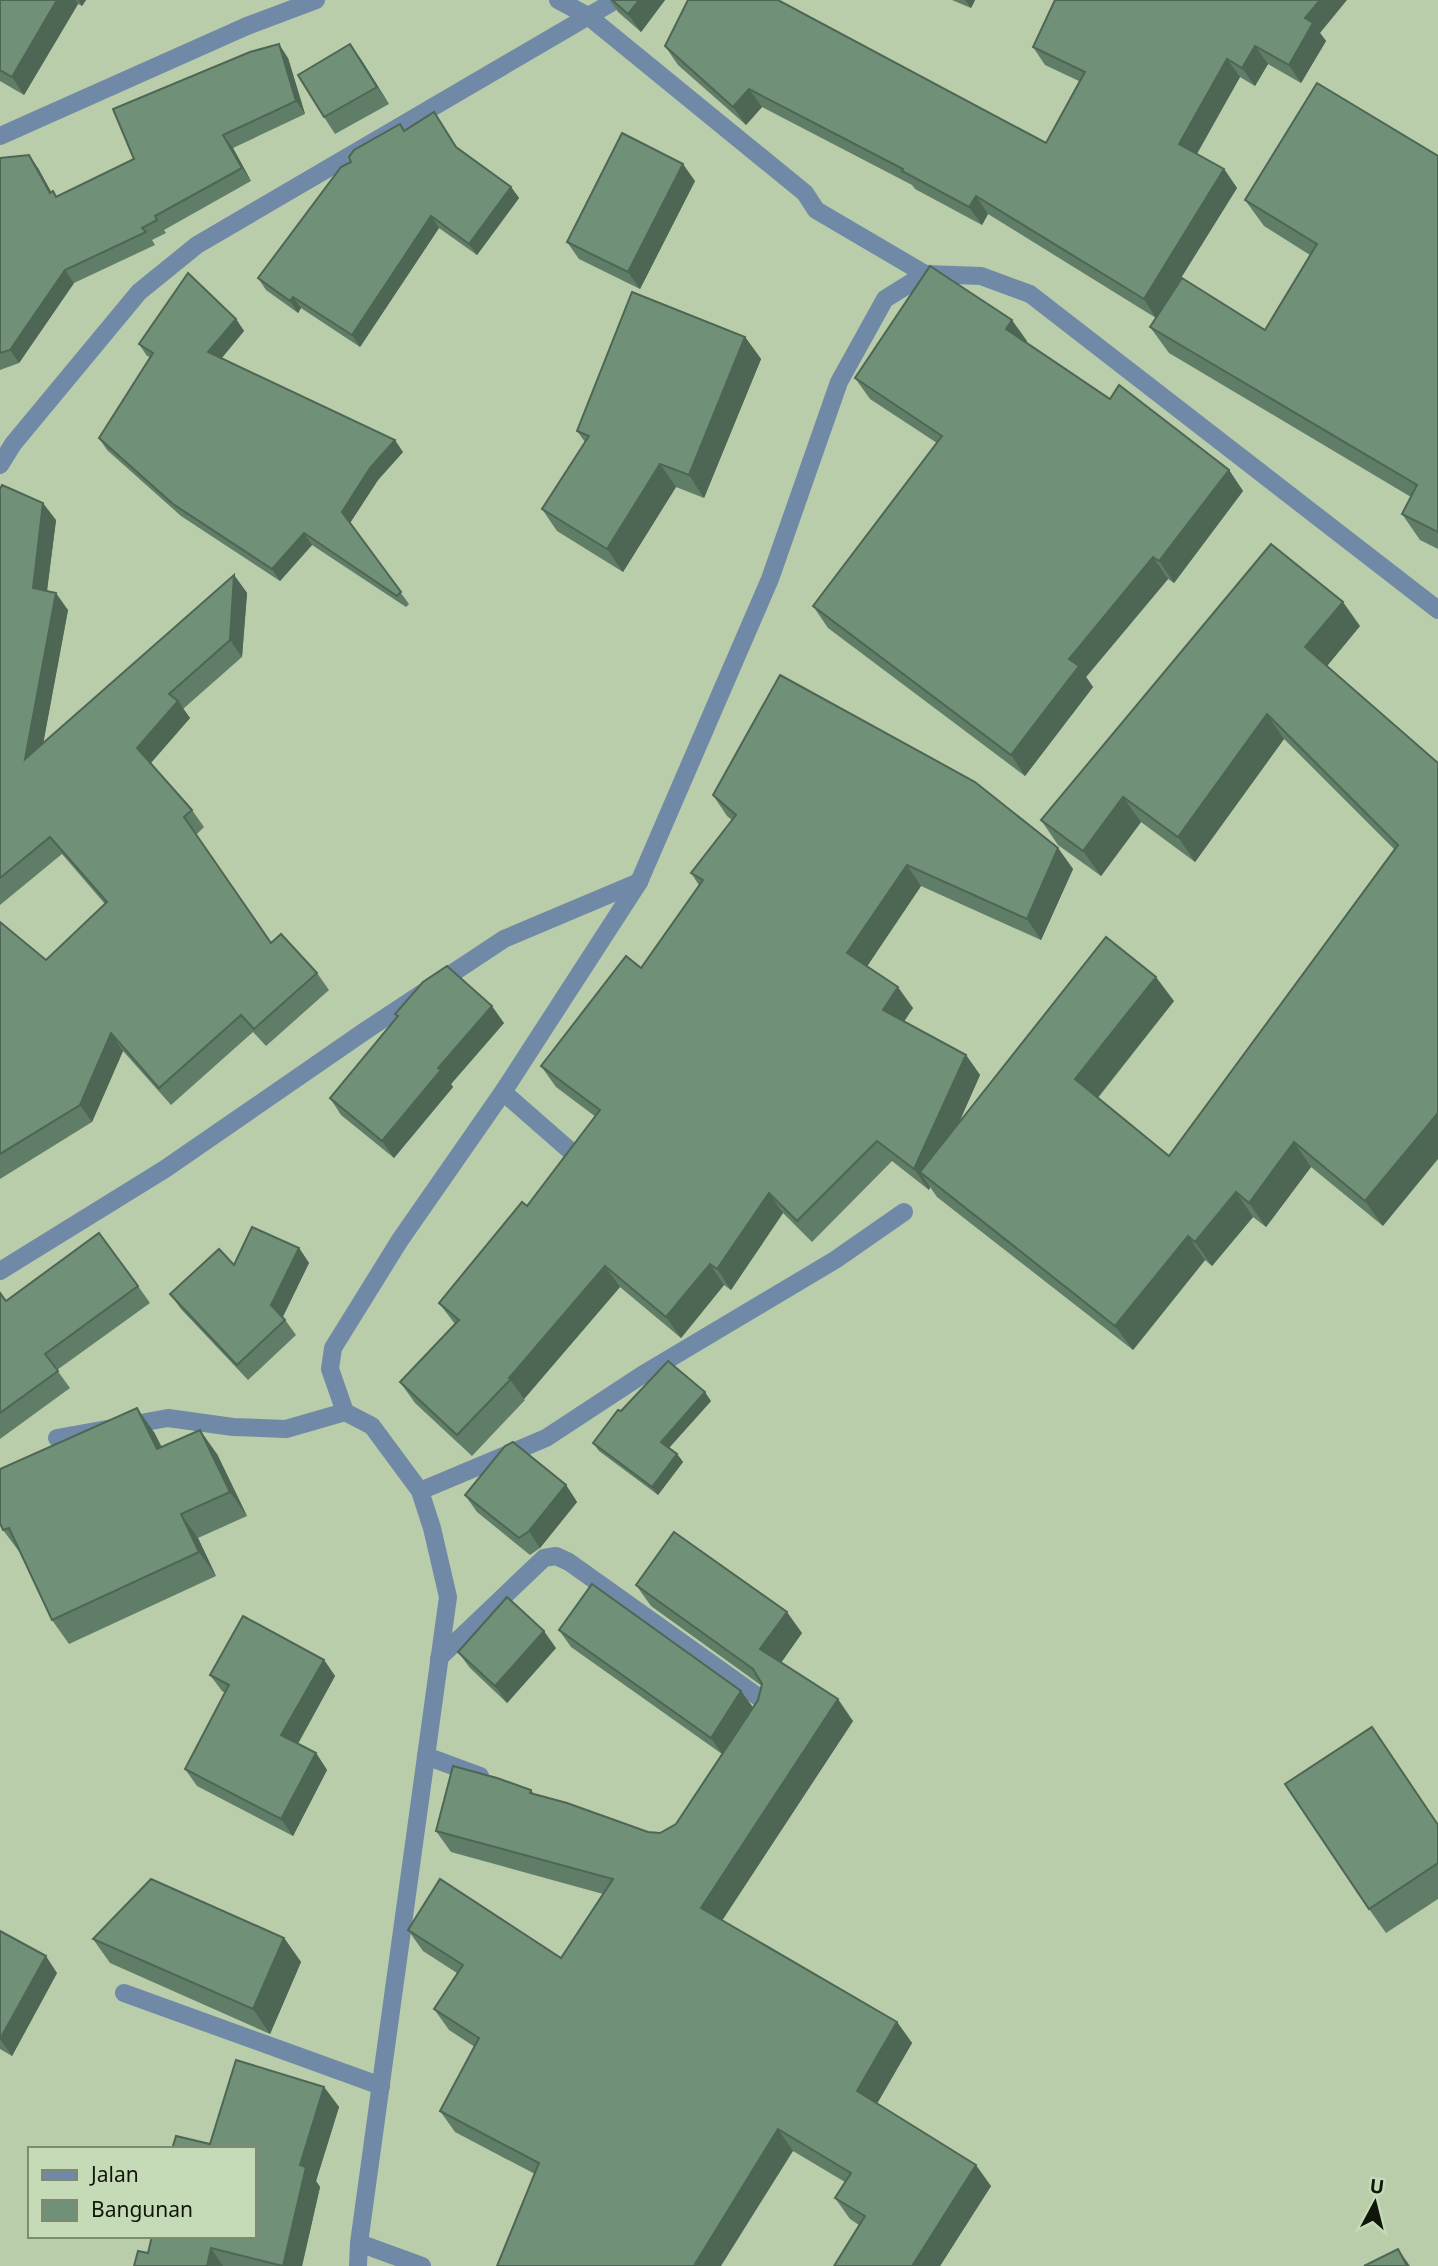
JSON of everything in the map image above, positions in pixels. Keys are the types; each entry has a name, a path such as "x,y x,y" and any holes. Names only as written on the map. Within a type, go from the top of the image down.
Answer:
{"street":[{"path":"0,136 247,26 316,0"},
{"path":"558,0 588,16 805,193 816,210 925,274 981,276 1030,294 1438,610"},
{"path":"0,465 7,440 139,292 197,245 616,0"},
{"path":"358,2266 448,1597 420,1490 372,1426 345,1412 330,1369 333,1349 400,1240 503,1092 639,882 770,579 839,382 884,299 925,274"},
{"path":"0,1271 165,1169 504,939 639,882"},
{"path":"503,1092 575,1155"},
{"path":"420,1490 546,1438 642,1375 835,1260 904,1212"},
{"path":"57,1438 167,1418 233,1427 286,1430 345,1412"},
{"path":"439,1658 544,1558 556,1556 569,1562 761,1699 766,1707 755,1728"},
{"path":"426,1756 502,1784"},
{"path":"124,1993 381,2086"},
{"path":"359,2243 422,2266"}],"building":[{"path":"0,0 57,0 12,77 0,70"},
{"path":"612,0 639,0 628,14"},
{"path":"688,0 778,0 1046,143 1085,72 1033,47 1055,0 1320,0 1305,18 1313,23 1289,65 1255,46 1242,68 1227,59 1179,144 1224,169 1144,299 976,196 969,207 902,171 903,169 749,89 733,107 665,46"},
{"path":"279,44 296,101 223,135 242,168 155,216 157,220 142,228 146,232 65,270 10,350 0,353 0,158 29,155 50,193 53,191 56,197 134,159 113,109 250,52"},
{"path":"350,44 377,87 324,117 298,75"},
{"path":"1317,83 1438,156 1438,532 1402,514 1417,485 1150,327 1182,278 1265,330 1317,244 1245,200"},
{"path":"434,112 456,147 511,187 469,244 431,216 352,335 293,297 290,301 258,278 341,167 351,162 349,157 354,150 400,124 404,131"},
{"path":"622,133 683,164 628,272 567,242"},
{"path":"930,266 1012,320 1006,329 1110,399 1119,385 1229,470 1159,561 1153,557 1069,659 1079,666 1011,755 813,606 942,436 855,378"},
{"path":"188,273 236,319 208,352 395,440 370,468 342,512 401,592 397,596 304,533 272,569 173,504 99,438 153,353 139,344"},
{"path":"632,292 745,337 689,475 660,464 607,549 542,509 589,436 577,431"},
{"path":"2,485 43,503 33,588 56,593 25,759 234,575 230,640 169,694 178,701 137,748 192,810 184,817 271,943 281,934 317,973 254,1029 241,1015 159,1088 111,1033 80,1105 0,1154 0,922 46,960 107,902 50,837 0,878"},
{"path":"1271,544 1343,602 1305,647 1438,763 1438,1113 1365,1201 1294,1142 1249,1203 1236,1192 1195,1242 1188,1236 1115,1326 920,1172 1106,937 1156,977 1075,1079 1169,1156 1398,845 1267,714 1178,837 1123,797 1083,851 1041,820"},
{"path":"780,675 975,782 1058,848 1027,919 907,865 847,953 898,987 883,1010 966,1055 914,1169 877,1141 797,1221 769,1193 717,1269 710,1264 666,1317 605,1266 509,1378 511,1379 457,1435 400,1382 459,1320 439,1303 522,1202 527,1206 600,1110 541,1066 626,956 641,968 703,880 691,873 736,815 713,795"},
{"path":"447,966 492,1006 438,1068 441,1070 382,1141 330,1098 423,982"},
{"path":"252,1227 299,1248 271,1305 285,1320 237,1365 170,1294 219,1249 234,1265"},
{"path":"99,1233 138,1286 45,1354 58,1371 0,1413 0,1293 6,1301"},
{"path":"668,1361 705,1392 661,1442 677,1454 652,1487 593,1443 618,1410 621,1411"},
{"path":"137,1408 157,1449 200,1430 230,1492 181,1514 199,1552 52,1620 9,1528 3,1530 0,1523 0,1469"},
{"path":"513,1442 566,1485 529,1531 519,1538 465,1495 505,1446"},
{"path":"674,1532 787,1612 760,1649 838,1699 701,1908 897,2022 857,2091 976,2165 912,2266 834,2266 865,2216 835,2198 851,2173 778,2129 695,2264 700,2266 497,2266 539,2163 440,2111 479,2038 434,2009 463,1965 408,1930 440,1879 561,1958 613,1879 436,1831 453,1766 497,1778 531,1790 530,1793 567,1803 648,1832 660,1833 676,1824 758,1700 762,1684 753,1669 636,1585"},
{"path":"592,1584 741,1691 711,1738 559,1630"},
{"path":"507,1597 544,1631 495,1686 458,1652"},
{"path":"243,1616 324,1660 281,1735 316,1753 281,1819 185,1769 229,1685 210,1675"},
{"path":"1372,1727 1438,1825 1438,1863 1369,1909 1285,1784"},
{"path":"151,1879 284,1938 253,2009 93,1939"},
{"path":"0,1931 46,1956 0,2039"},
{"path":"236,2060 324,2087 300,2165 306,2167 283,2266 211,2248 207,2266 134,2266 138,2251 148,2253 152,2238 256,2238 256,2147 173,2147 176,2136 210,2144"},
{"path":"1398,2249 1407,2266 1364,2266"}]}
